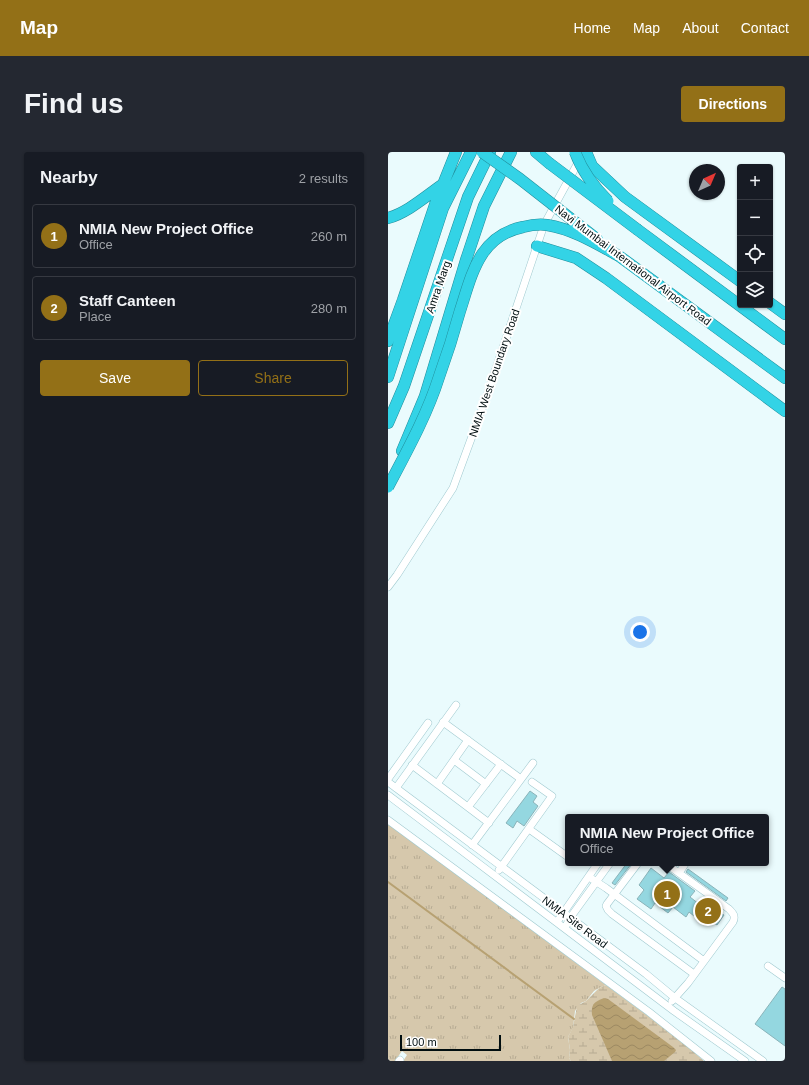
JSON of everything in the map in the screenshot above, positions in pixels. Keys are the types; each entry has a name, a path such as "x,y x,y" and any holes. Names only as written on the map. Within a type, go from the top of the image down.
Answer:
{"highway":[{"path":"388,341 404,300 441,189 456,152"},
{"name":"Amra Marg","path":"388,377 443,208 471,152"},
{"name":"Navi Mumbai International Airport Road","path":"482,152 520,179 619,256 785,378"},
{"name":"Amra Marg","path":"388,423 404,386 468,197 490,152"},
{"path":"388,481 425,396 484,206 511,152"},
{"path":"536,152 785,339"},
{"path":"575,152 592,184 638,230"},
{"path":"585,152 592,166 625,197 737,279"},
{"path":"441,189 443,208"},
{"path":"388,218 406,210 441,189"},
{"path":"388,487 429,405 439,379 469,281 478,259 489,246 504,233 512,230 529,226 547,225 561,228 576,234 619,256"},
{"path":"537,246 576,258 600,274 785,411"},
{"path":"773,305 785,314"}],"street":[{"name":"NMIA West Boundary Road","path":"388,587 453,488 485,401 544,225 585,152"},
{"path":"396,788 456,705"},
{"path":"443,722 521,778"},
{"path":"388,779 428,724"},
{"path":"437,784 468,740"},
{"path":"454,760 486,784"},
{"path":"472,845 532,763"},
{"path":"468,807 501,764"},
{"path":"412,765 488,823"},
{"name":"NMIA Site Road","path":"388,782 646,974 675,998 763,1061"},
{"path":"495,875 552,796 532,782"},
{"path":"388,795 668,1006 745,1061"},
{"path":"388,820 649,1012 711,1061"},
{"path":"529,829 565,855"},
{"path":"557,922 596,866"},
{"path":"565,928 570,918 608,866"},
{"path":"636,866 606,906 609,911 694,974"},
{"path":"668,1006 734,920 733,914 728,909 669,866"},
{"path":"679,873 684,866"},
{"path":"588,877 614,894 704,961"},
{"path":"768,966 785,978"}],"green space":[{"path":"388,824 606,985 594,991 575,1011 573,1028 568,1037 570,1050 569,1058 571,1061 403,1061 407,1055 402,1051 395,1061 388,1061"},
{"path":"606,985 678,1038 704,1061 571,1061 569,1058 570,1050 568,1037 573,1027 577,1006 586,1001 599,988"}],"water":[{"path":"604,998 608,999 673,1047 676,1050 675,1052 664,1061 612,1061 592,1015 592,1008 594,1004"}],"building":[{"path":"530,791 537,796 533,802 538,806 524,826 517,821 513,828 506,823"},
{"path":"625,866 630,866 615,885 612,883"},
{"path":"651,868 664,878 669,872 695,891 690,897 699,904 704,897 720,909 722,911 720,913 724,915 717,925 713,922 712,924 707,920 704,924 689,912 686,917 673,907 668,913 655,903 651,909 637,899 644,890 639,885"},
{"path":"688,869 728,898 726,901 686,872"},
{"path":"782,987 785,989 785,1046 755,1024"}],"waterway":[{"path":"388,882 574,1019"}],"place":[{"name":"NMIA New Project Office","path":"667,894"},
{"name":"Staff Canteen","path":"708,911"}]}
